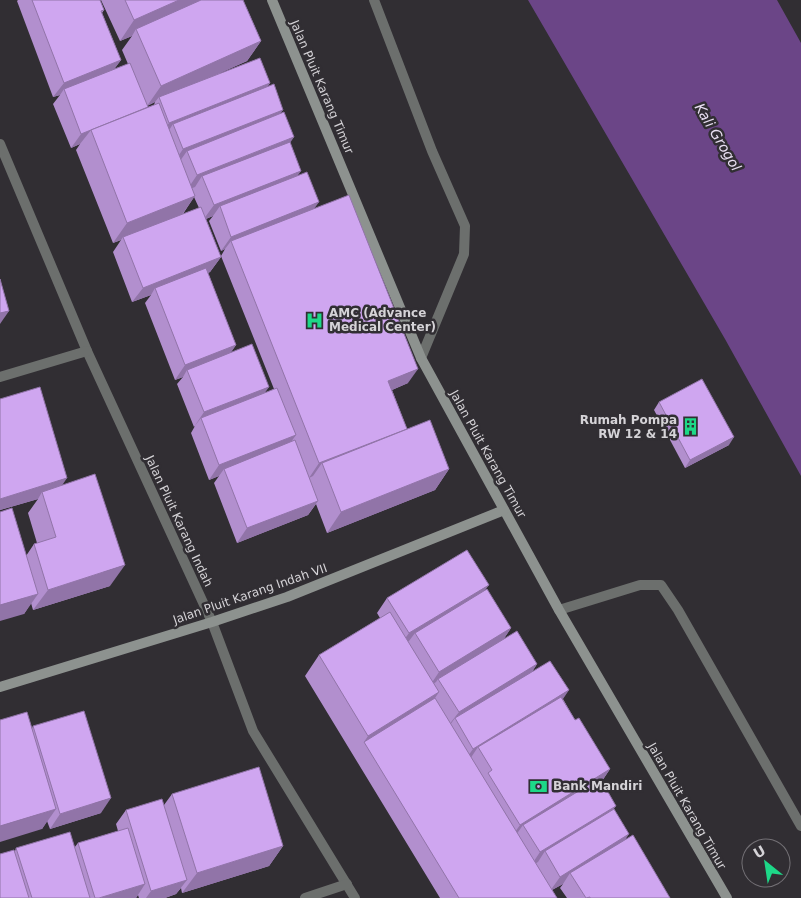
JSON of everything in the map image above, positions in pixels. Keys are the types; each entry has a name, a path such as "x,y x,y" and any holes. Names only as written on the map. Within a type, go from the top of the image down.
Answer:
{"street":[{"name":"Jalan Pluit Karang Timur","path":"272,0 421,358 559,610 726,898"},
{"path":"374,0 432,151 465,226 464,254 421,358"},
{"name":"Jalan Pluit Karang Indah","path":"0,144 86,350 212,622 253,731 356,898"},
{"path":"0,377 86,350"},
{"name":"Jalan Pluit Karang Indah VII","path":"0,687 287,597 504,510"},
{"path":"559,610 640,585 661,585 678,610 801,826"},
{"path":"305,898 347,884"}],"water":[{"name":"Kali Grogol","path":"528,0 777,0 801,43 801,476 725,339"}],"building":[{"path":"32,0 100,0 104,10 101,11 121,60 64,83"},
{"path":"125,0 179,0 134,20"},
{"path":"201,0 243,0 261,41 161,86 136,29"},
{"path":"260,58 270,83 169,123 159,97"},
{"path":"130,63 148,107 81,134 64,89"},
{"path":"274,84 283,110 183,149 173,124"},
{"path":"159,103 195,196 127,223 91,130"},
{"path":"284,112 294,137 197,175 187,151"},
{"path":"290,142 301,171 214,205 202,176"},
{"path":"307,172 319,202 231,237 220,206"},
{"name":"AMC (Advance Medical Center)","path":"349,195 418,369 388,381 407,429 319,463 231,241"},
{"path":"201,207 221,257 143,288 123,237"},
{"path":"206,268 236,345 185,365 155,288"},
{"path":"0,279 9,311 0,313"},
{"path":"252,344 269,387 204,412 187,370"},
{"name":"Rumah Pompa RW 12 & 14","path":"702,379 734,437 690,460 659,402"},
{"path":"40,387 67,478 0,499 0,399"},
{"path":"277,388 296,435 219,465 201,418"},
{"path":"430,420 449,469 341,512 322,463"},
{"path":"295,440 318,501 247,528 224,469"},
{"path":"95,474 125,565 48,590 34,544 56,537 42,492"},
{"path":"12,508 38,594 0,605 0,512"},
{"path":"467,550 489,585 409,633 387,598"},
{"path":"487,589 511,628 439,672 415,633"},
{"path":"390,612 439,692 368,736 319,655"},
{"path":"517,631 537,664 459,712 438,679"},
{"path":"550,661 569,690 473,749 455,718"},
{"path":"561,697 575,720 579,718 610,769 520,825 488,773 492,770 478,747"},
{"path":"435,698 557,898 459,898 364,742"},
{"path":"84,711 111,798 60,814 33,726"},
{"path":"27,712 56,809 0,826 0,720"},
{"path":"259,767 283,846 197,873 172,794"},
{"path":"600,778 616,806 540,852 523,825"},
{"path":"162,799 187,880 151,891 126,810"},
{"path":"614,809 629,834 560,877 545,851"},
{"path":"128,828 145,884 95,898 78,843"},
{"path":"70,832 90,898 32,898 16,848"},
{"path":"633,835 670,898 586,898 570,873"},
{"path":"14,850 29,898 0,898 0,854"}],"place":[{"name":"AMC (Advance Medical Center)","path":"315,320"},
{"name":"Rumah Pompa RW 12 & 14","path":"691,427"},
{"name":"Bank Mandiri","path":"539,786"}]}
